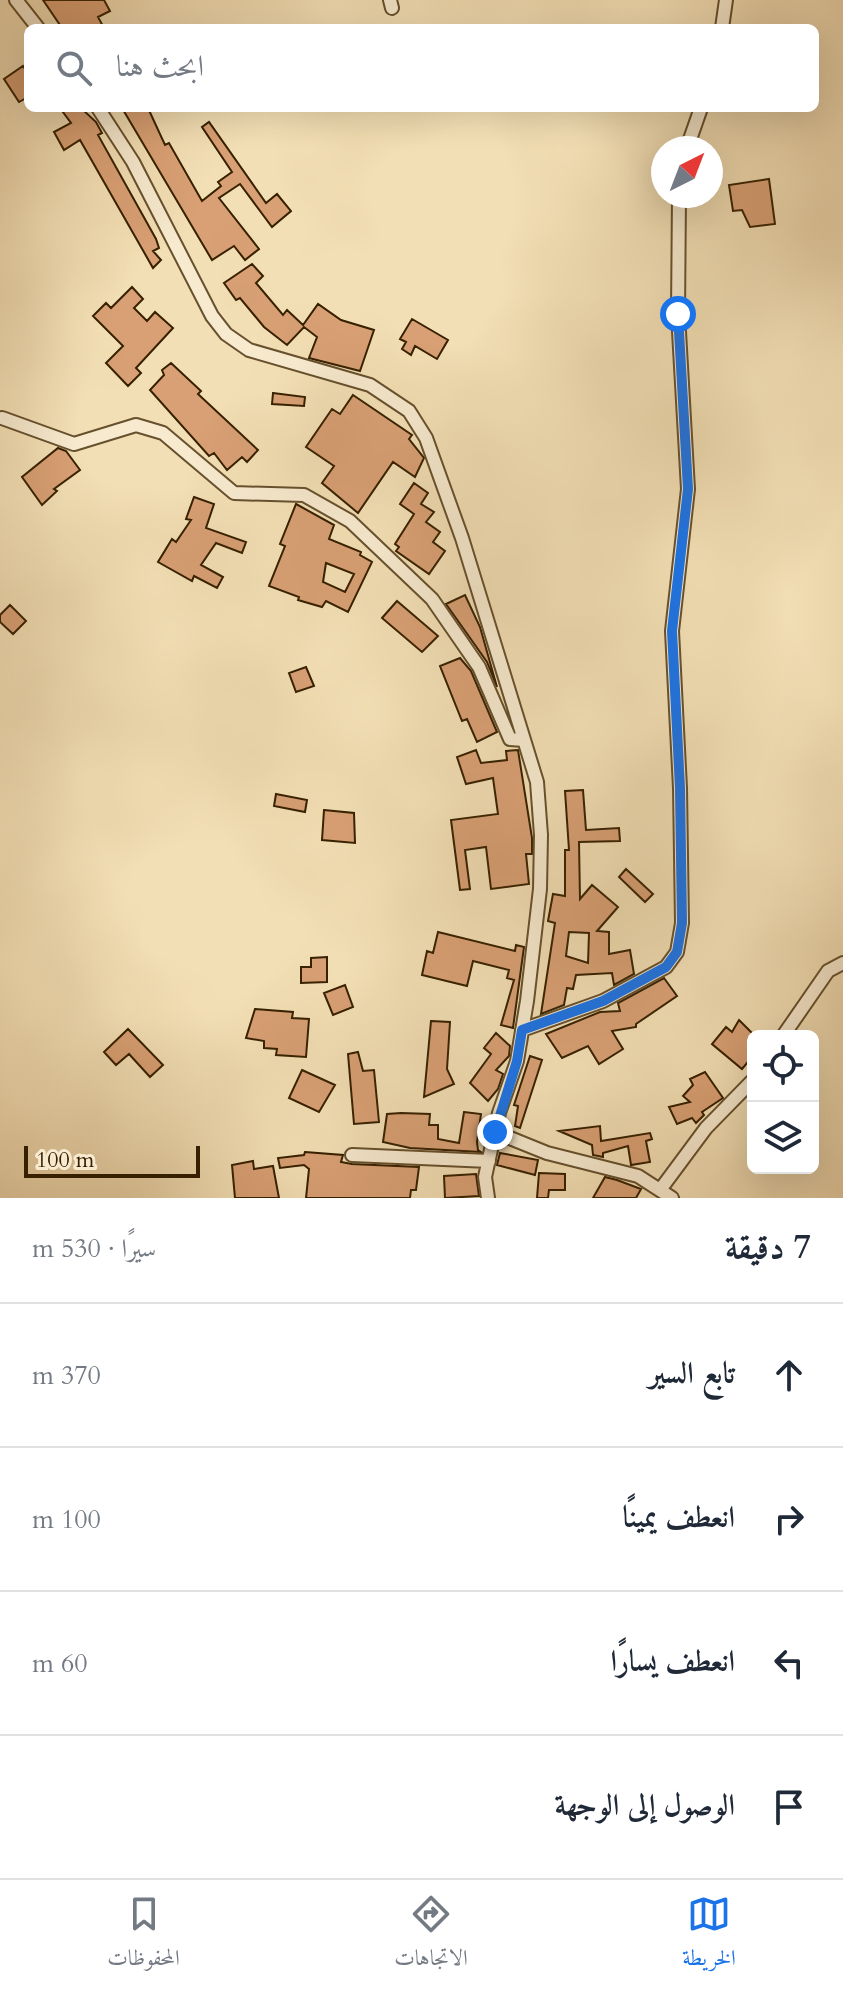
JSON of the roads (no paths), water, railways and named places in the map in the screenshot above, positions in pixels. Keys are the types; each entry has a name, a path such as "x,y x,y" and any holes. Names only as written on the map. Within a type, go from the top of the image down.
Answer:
{"street":[{"path":"16,0 35,24"},
{"path":"723,24 726,0"},
{"path":"101,112 133,162 206,306 226,334 249,350 276,360 370,385 389,394 409,411 426,438 462,538 537,782 541,835 540,889 522,1030 517,1061 485,1177 488,1198"},
{"path":"691,136 700,112"},
{"path":"522,1030 603,1001 666,967 677,952 682,923 680,788 672,631 688,489 678,314 679,208"},
{"path":"2,418 74,444 136,425 163,433 234,493 304,495 350,521 432,599 479,667 510,739 524,740"},
{"path":"787,1030 828,971 843,963"},
{"path":"660,1190 706,1128 747,1086"},
{"path":"495,1132 547,1153 638,1176 672,1198"},
{"path":"352,1155 489,1161"}]}
